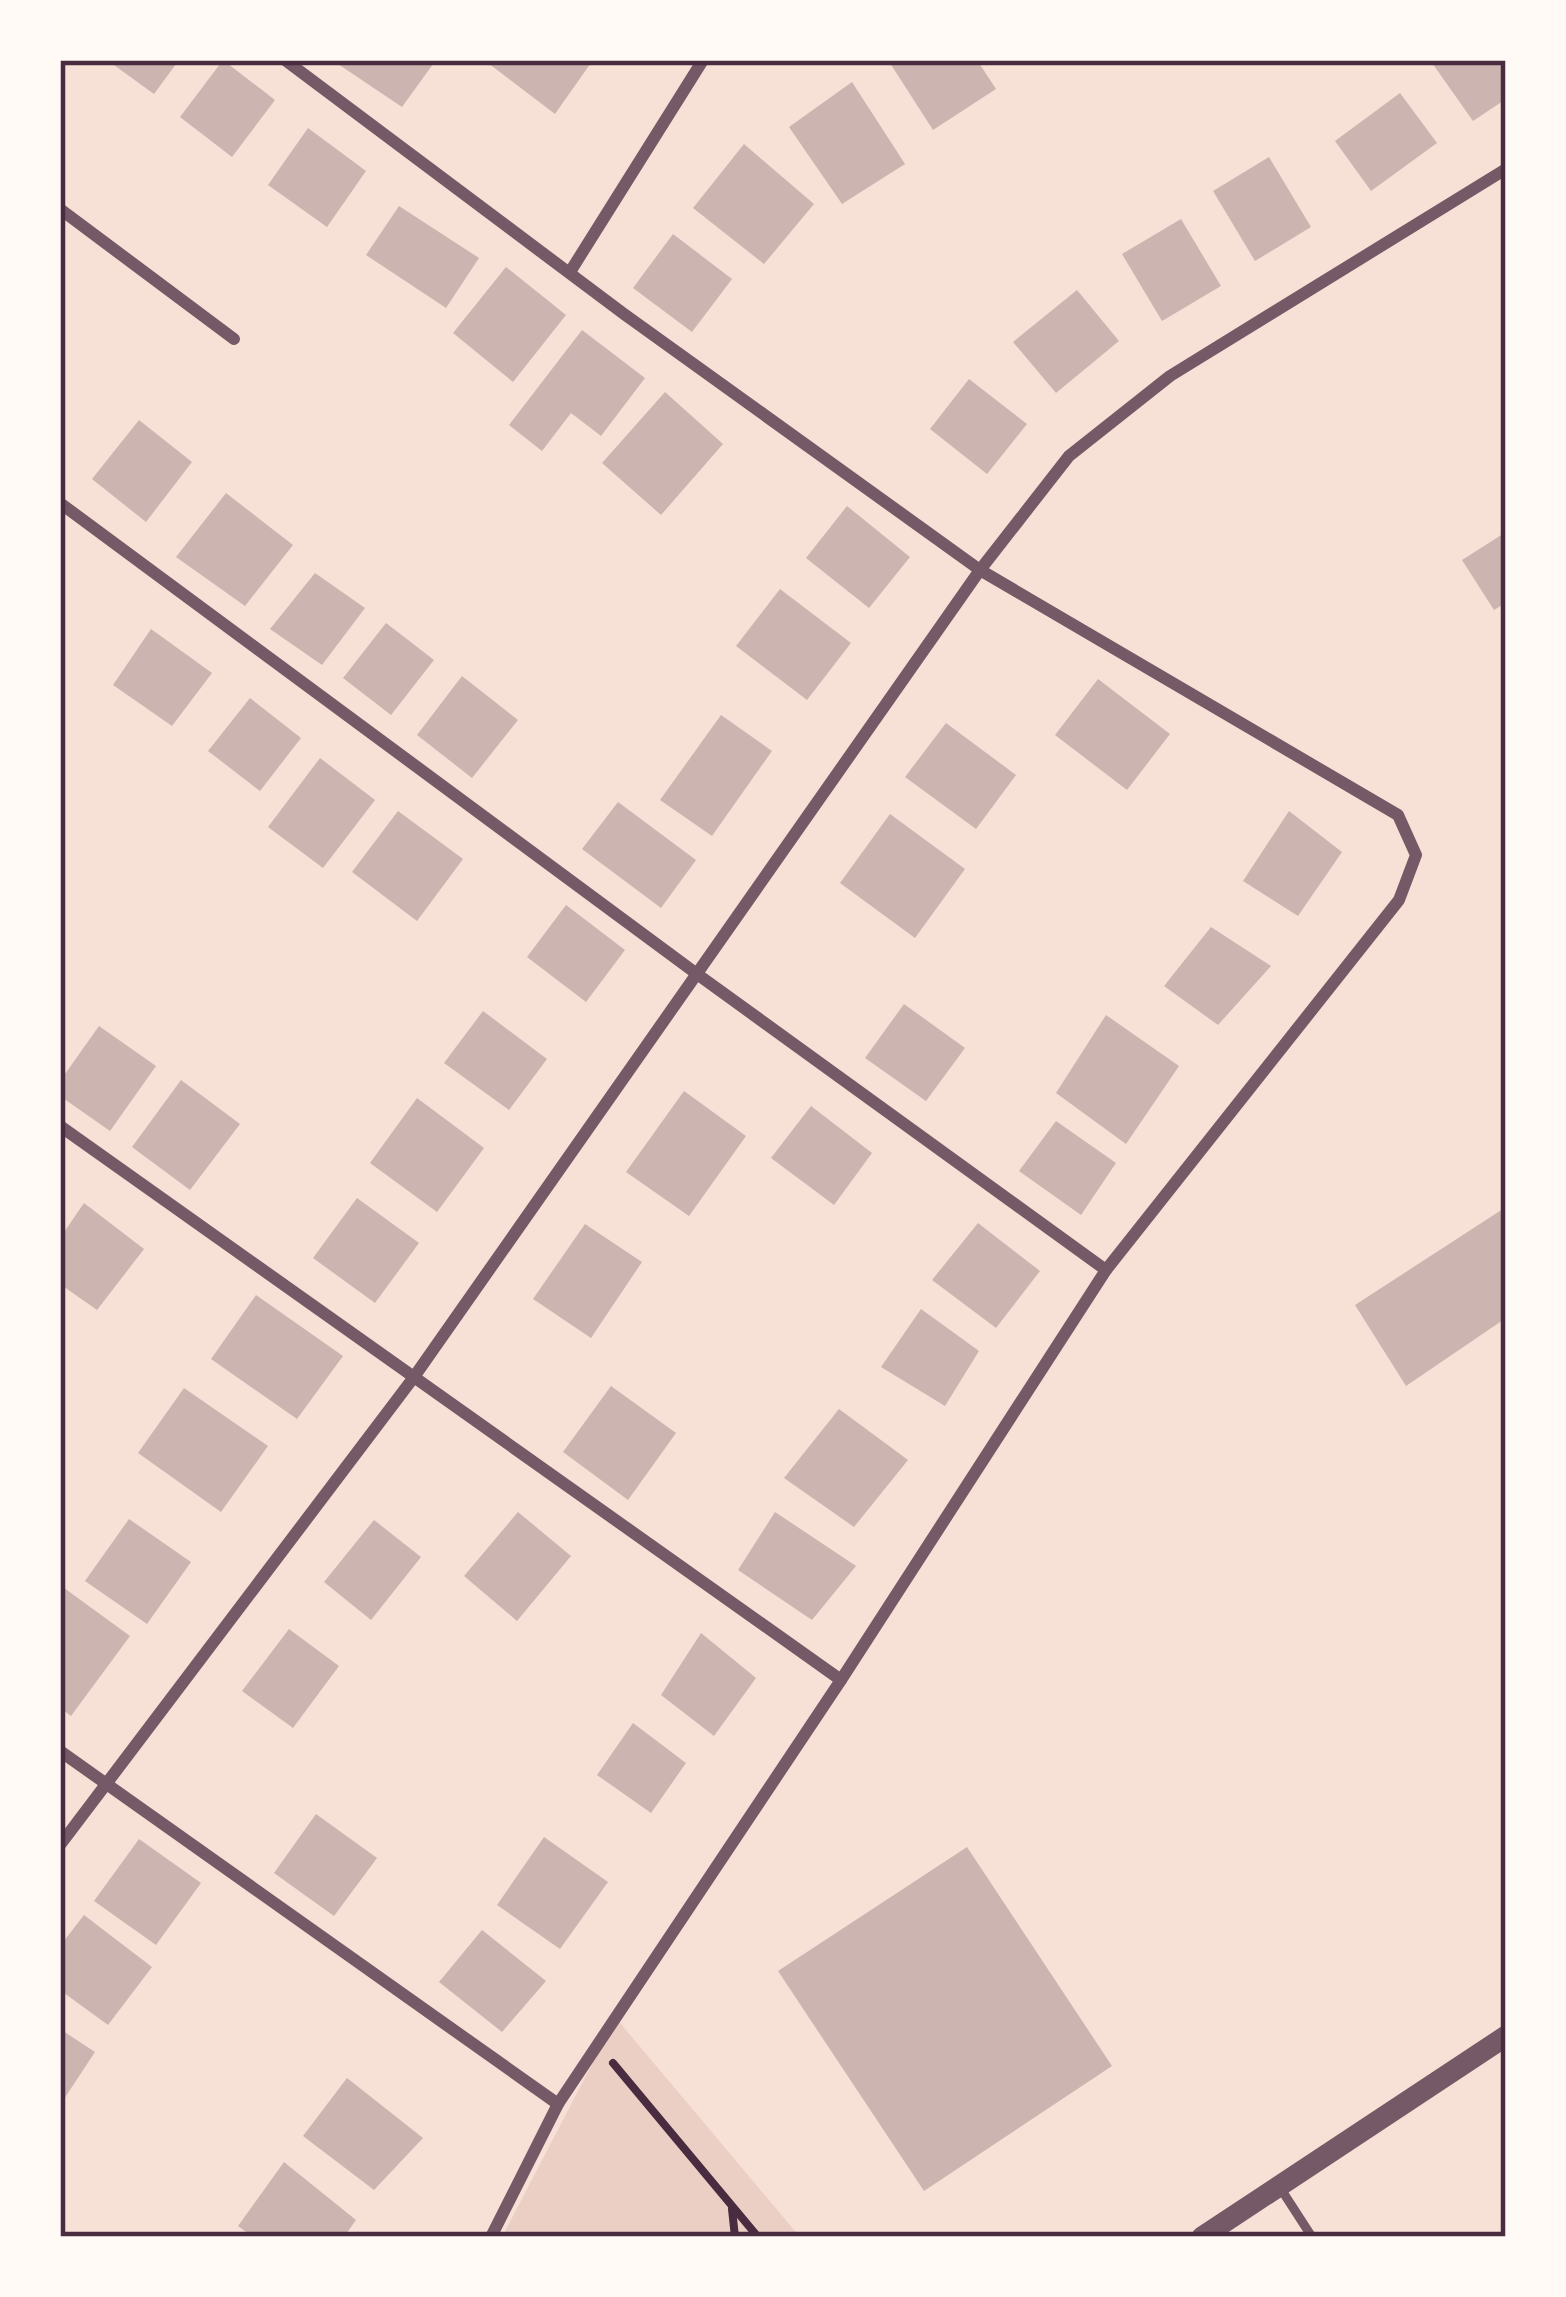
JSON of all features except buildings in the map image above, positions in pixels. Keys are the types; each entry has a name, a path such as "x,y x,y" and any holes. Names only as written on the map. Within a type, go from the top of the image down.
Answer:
{"street":[{"path":"285,60 980,570 1398,814 1416,855 1399,900 1106,1270 841,1680 558,2104 491,2237"},
{"path":"570,272 703,60"},
{"path":"60,1845 414,1377 980,570 1069,456 1170,376 1506,169"},
{"path":"60,209 234,339"},
{"path":"60,503 1106,1270"},
{"path":"60,1126 841,1680"},
{"path":"60,1751 558,2104"},
{"path":"1202,2237 1506,2036"}],"lane":[{"path":"1278,2186 1312,2237"}],"path":[{"path":"598,2045 758,2237"},
{"path":"732,2207 734,2237"}],"shaded area":[{"path":"616,2018 800,2237 502,2237"}]}
